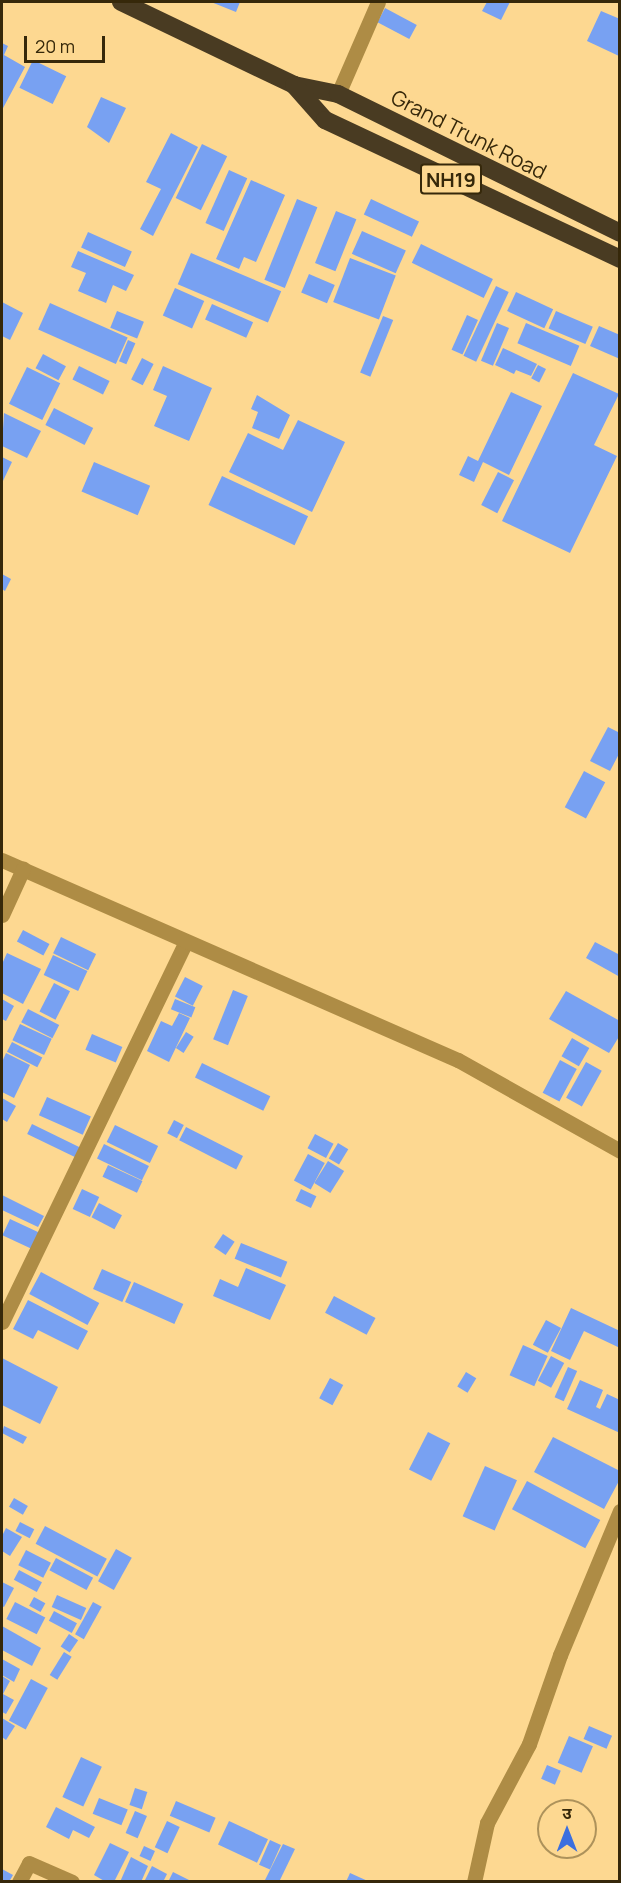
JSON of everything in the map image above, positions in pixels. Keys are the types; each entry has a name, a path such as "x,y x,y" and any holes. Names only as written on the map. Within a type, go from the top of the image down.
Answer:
{"highway":[{"name":"Grand Trunk Road","path":"121,2 294,85 338,94 620,233"},
{"name":"Grand Trunk Road","path":"294,85 325,120 620,259"}],"street":[{"path":"338,94 378,2"},
{"path":"2,860 458,1060 620,1151"},
{"path":"2,915 24,870"},
{"path":"2,1322 186,942"},
{"path":"474,1881 487,1823 529,1744 560,1655 620,1511"},
{"path":"19,1881 29,1863 72,1881"}],"building":[{"path":"211,2 240,2 236,12"},
{"path":"487,2 510,2 501,20 482,11"},
{"path":"385,8 417,25 409,39 377,22"},
{"path":"601,11 620,19 619,56 587,41"},
{"path":"2,43 8,46 4,55 25,67 2,110"},
{"path":"33,60 66,76 53,104 19,88"},
{"path":"101,97 126,108 109,143 87,127"},
{"path":"171,133 198,147 153,236 140,229 161,189 146,182"},
{"path":"202,144 227,156 201,210 176,198"},
{"path":"229,170 247,178 224,231 205,223"},
{"path":"251,180 285,195 256,262 244,257 239,269 216,259"},
{"path":"297,199 317,207 285,288 264,280"},
{"path":"371,199 419,221 412,237 364,214"},
{"path":"336,211 356,219 335,271 315,263"},
{"path":"362,231 406,251 396,273 352,254"},
{"path":"88,232 132,252 125,267 81,248"},
{"path":"421,244 493,279 484,298 412,263"},
{"path":"78,251 134,275 126,291 113,285 106,303 78,291 86,273 71,267"},
{"path":"191,253 281,291 268,323 178,284"},
{"path":"350,258 396,276 379,319 333,302"},
{"path":"309,274 335,285 327,303 301,292"},
{"path":"496,286 509,292 476,362 463,356"},
{"path":"175,288 204,301 192,328 163,315"},
{"path":"516,292 553,309 544,328 507,311"},
{"path":"2,302 23,313 10,340 2,336"},
{"path":"50,303 128,338 116,364 38,329"},
{"path":"212,304 253,322 246,338 205,320"},
{"path":"117,311 144,322 137,339 110,328"},
{"path":"556,311 593,327 585,344 549,328"},
{"path":"467,315 478,320 463,355 452,350"},
{"path":"383,316 393,320 370,377 360,373"},
{"path":"497,323 509,328 493,366 481,361"},
{"path":"526,323 579,346 571,366 517,343"},
{"path":"599,326 620,335 620,359 590,346"},
{"path":"128,340 135,343 126,364 119,361"},
{"path":"503,348 537,364 531,376 516,370 514,374 495,365"},
{"path":"43,354 66,366 58,380 35,368"},
{"path":"142,358 154,364 143,385 131,379"},
{"path":"538,365 546,369 539,382 531,378"},
{"path":"79,366 110,381 103,394 72,379"},
{"path":"163,366 212,388 189,441 154,426 167,396 153,390"},
{"path":"27,367 60,383 42,420 9,404"},
{"path":"573,373 619,394 594,445 617,456 570,553 502,521"},
{"path":"511,392 542,406 509,475 483,462 474,482 459,475 468,456 478,461"},
{"path":"257,395 290,415 279,439 252,428 258,412 251,409"},
{"path":"54,408 93,428 85,445 45,425"},
{"path":"4,413 41,431 27,458 2,446"},
{"path":"298,420 345,442 312,512 229,472 248,433 283,450"},
{"path":"2,457 12,462 2,483"},
{"path":"94,462 150,486 138,515 81,491"},
{"path":"498,472 514,480 497,513 481,505"},
{"path":"222,476 308,516 295,545 208,505"},
{"path":"2,574 11,579 5,591 2,589"},
{"path":"608,727 620,733 620,752 610,771 590,761"},
{"path":"584,771 605,782 586,818 565,807"},
{"path":"23,930 49,944 43,956 17,941"},
{"path":"61,937 96,954 88,970 53,953"},
{"path":"595,942 620,955 620,977 586,958"},
{"path":"7,953 41,969 23,1004 2,993 2,964"},
{"path":"53,955 87,971 78,991 44,975"},
{"path":"185,977 203,986 193,1006 175,997"},
{"path":"54,983 70,991 56,1020 39,1012"},
{"path":"233,990 248,996 228,1045 213,1039"},
{"path":"566,991 620,1021 620,1035 609,1053 549,1019"},
{"path":"2,999 14,1006 6,1021 2,1019"},
{"path":"175,999 195,1007 191,1017 171,1009"},
{"path":"28,1009 59,1025 52,1038 21,1022"},
{"path":"179,1013 190,1018 169,1062 147,1051 161,1021 172,1026"},
{"path":"20,1024 52,1039 44,1055 12,1040"},
{"path":"186,1032 194,1037 184,1053 176,1048"},
{"path":"92,1034 122,1047 116,1063 85,1050"},
{"path":"572,1038 589,1048 579,1066 562,1056"},
{"path":"12,1042 42,1057 37,1067 7,1052"},
{"path":"6,1053 30,1065 14,1098 2,1092 2,1062"},
{"path":"560,1060 577,1069 559,1102 543,1093"},
{"path":"586,1062 602,1071 582,1107 566,1098"},
{"path":"202,1063 270,1096 263,1111 195,1077"},
{"path":"47,1097 91,1117 83,1135 39,1115"},
{"path":"2,1098 16,1106 7,1122 2,1119"},
{"path":"174,1120 184,1125 177,1138 167,1133"},
{"path":"32,1124 80,1147 75,1157 27,1134"},
{"path":"115,1125 158,1146 150,1163 107,1142"},
{"path":"186,1127 243,1156 236,1169 179,1140"},
{"path":"315,1134 334,1144 326,1158 307,1148"},
{"path":"338,1143 348,1149 339,1165 329,1158"},
{"path":"104,1144 149,1166 142,1180 97,1158"},
{"path":"308,1154 325,1163 311,1189 294,1180"},
{"path":"328,1161 344,1171 330,1193 314,1183"},
{"path":"108,1165 142,1181 137,1193 103,1177"},
{"path":"82,1189 99,1197 90,1217 73,1209"},
{"path":"301,1189 316,1196 311,1208 296,1201"},
{"path":"2,1195 44,1216 38,1227 2,1210"},
{"path":"99,1203 122,1215 114,1229 91,1217"},
{"path":"10,1219 42,1234 34,1250 2,1235"},
{"path":"223,1234 235,1242 226,1255 214,1247"},
{"path":"241,1243 287,1262 281,1277 235,1259"},
{"path":"246,1268 286,1285 270,1320 213,1296 220,1279 238,1287"},
{"path":"102,1269 131,1282 122,1302 93,1289"},
{"path":"41,1272 99,1303 88,1325 29,1294"},
{"path":"134,1282 183,1304 174,1324 125,1302"},
{"path":"334,1296 375,1318 367,1335 325,1313"},
{"path":"28,1300 88,1331 78,1350 38,1330 33,1339 13,1329"},
{"path":"571,1308 620,1331 620,1348 584,1331 570,1360 551,1351"},
{"path":"546,1320 561,1328 548,1353 533,1345"},
{"path":"523,1345 548,1356 534,1386 510,1375"},
{"path":"551,1356 564,1363 551,1388 538,1381"},
{"path":"2,1358 58,1387 40,1424 2,1405"},
{"path":"568,1367 577,1371 564,1401 555,1397"},
{"path":"466,1372 476,1378 468,1393 457,1387"},
{"path":"330,1378 343,1385 332,1405 319,1398"},
{"path":"580,1380 603,1390 596,1407 600,1409 607,1394 620,1400 620,1433 567,1409"},
{"path":"4,1426 27,1437 23,1444 2,1433"},
{"path":"428,1432 450,1443 431,1481 409,1469"},
{"path":"553,1437 620,1471 620,1479 604,1509 534,1472"},
{"path":"485,1466 517,1480 495,1530 463,1516"},
{"path":"527,1481 600,1520 585,1548 512,1509"},
{"path":"14,1498 28,1506 23,1515 9,1507"},
{"path":"20,1522 34,1529 30,1538 15,1531"},
{"path":"45,1526 107,1559 97,1577 36,1544"},
{"path":"6,1528 22,1537 10,1556 2,1551 2,1536"},
{"path":"116,1549 132,1558 114,1590 98,1581"},
{"path":"26,1550 51,1563 43,1578 18,1565"},
{"path":"56,1558 93,1578 87,1590 49,1570"},
{"path":"19,1570 42,1582 37,1592 14,1580"},
{"path":"2,1582 14,1588 4,1607 2,1606"},
{"path":"57,1595 86,1608 81,1620 52,1607"},
{"path":"34,1597 45,1603 41,1612 29,1606"},
{"path":"15,1602 45,1617 37,1634 6,1619"},
{"path":"93,1602 102,1607 84,1639 75,1634"},
{"path":"54,1611 77,1623 72,1633 49,1621"},
{"path":"2,1626 41,1648 32,1666 2,1650"},
{"path":"69,1634 78,1640 70,1653 61,1646"},
{"path":"64,1652 72,1657 57,1680 50,1675"},
{"path":"2,1659 20,1669 14,1682 2,1675"},
{"path":"2,1676 10,1681 3,1694 14,1700 6,1714 2,1712"},
{"path":"31,1679 48,1688 26,1729 9,1720"},
{"path":"2,1718 15,1726 6,1740 2,1737"},
{"path":"589,1726 612,1736 607,1749 584,1739"},
{"path":"569,1736 593,1746 582,1773 558,1763"},
{"path":"81,1757 102,1767 83,1807 62,1797"},
{"path":"547,1765 561,1771 555,1785 541,1779"},
{"path":"135,1788 147,1792 142,1809 129,1805"},
{"path":"99,1798 128,1810 121,1825 93,1814"},
{"path":"176,1801 216,1818 209,1833 170,1816"},
{"path":"56,1807 95,1827 89,1838 73,1830 69,1839 46,1827"},
{"path":"135,1811 147,1816 138,1838 126,1833"},
{"path":"167,1821 180,1827 167,1853 155,1847"},
{"path":"229,1821 268,1839 257,1863 218,1845"},
{"path":"270,1840 281,1845 270,1870 259,1865"},
{"path":"110,1843 129,1852 114,1882 106,1882 94,1875"},
{"path":"283,1844 295,1849 279,1882 264,1882"},
{"path":"144,1846 155,1851 150,1861 140,1856"},
{"path":"131,1857 148,1866 141,1882 120,1882"},
{"path":"152,1866 167,1874 163,1882 144,1882"},
{"path":"2,1869 13,1875 9,1882 2,1882"},
{"path":"173,1872 193,1882 168,1882"},
{"path":"350,1873 370,1882 346,1882"}]}
